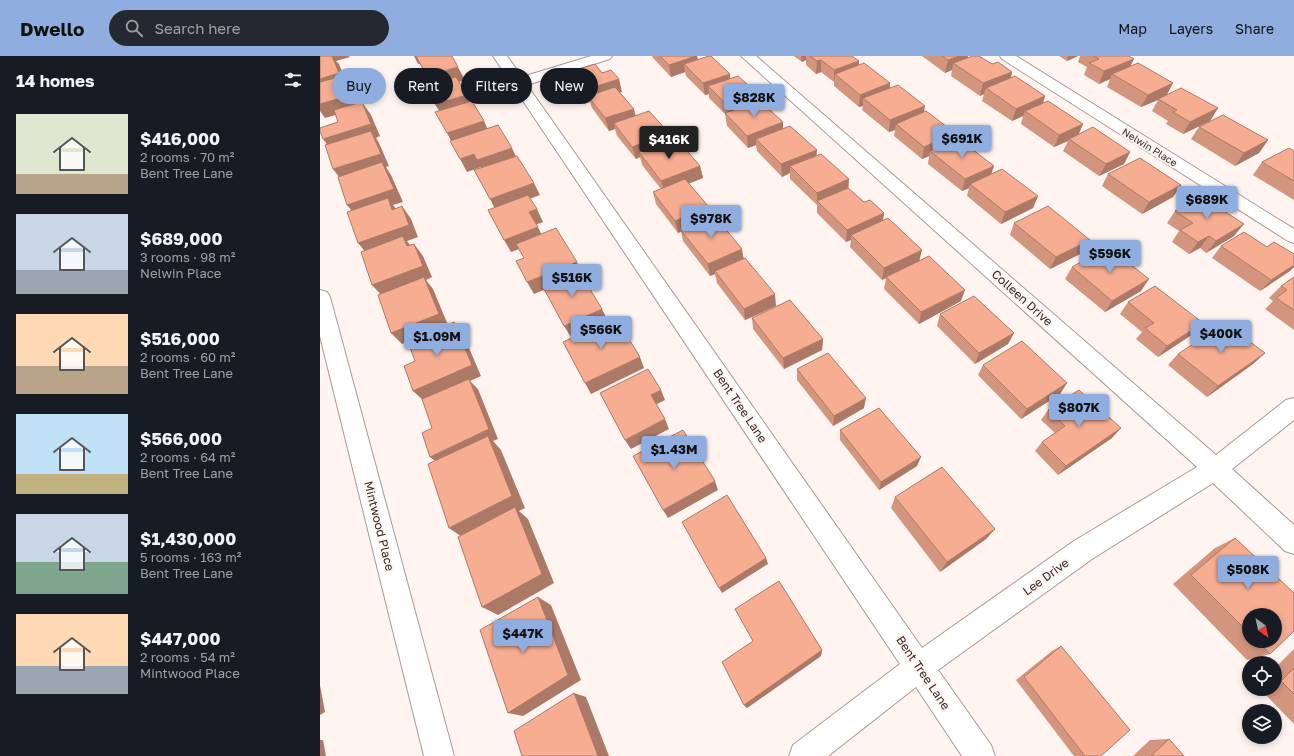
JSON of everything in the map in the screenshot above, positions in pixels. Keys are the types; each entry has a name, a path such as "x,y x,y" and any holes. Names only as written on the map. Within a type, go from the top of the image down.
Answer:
{"street":[{"name":"Bent Tree Lane","path":"500,56 508,68"},
{"path":"532,79 605,56"},
{"name":"Colleen Drive","path":"748,56 1215,468 1294,542"},
{"name":"Nelwin Place","path":"1007,56 1294,237"},
{"name":"Bent Tree Lane","path":"532,103 980,756"},
{"name":"Mintwood Place","path":"320,297 438,756"},
{"name":"Lee Drive","path":"804,756 919,667 1084,550 1215,468 1294,407"}],"building":[{"path":"320,56 332,56 337,68 332,68 332,75 320,79"},
{"path":"416,56 452,56 458,67 453,68 423,68"},
{"path":"660,56 696,56 669,65"},
{"path":"711,56 730,74 703,83 684,64"},
{"path":"810,56 852,56 859,61 834,70 821,60 817,61"},
{"path":"942,56 959,56 948,60"},
{"path":"973,56 979,56 992,64 998,62 1012,72 983,83 953,63"},
{"path":"1094,56 1129,56 1134,59 1104,71 1089,63 1099,59"},
{"path":"864,63 890,83 860,95 835,74"},
{"path":"1138,63 1173,83 1148,95 1112,74"},
{"path":"595,64 602,73 611,70 619,79 598,86 598,68 582,68"},
{"path":"738,76 748,85 743,87 754,97 728,106 708,86"},
{"path":"1015,76 1045,96 1016,109 986,88"},
{"path":"456,77 461,85 461,97 453,99 453,78"},
{"path":"332,79 332,101 320,104 320,82"},
{"path":"898,85 925,106 890,120 863,98"},
{"path":"615,87 634,109 605,118 594,104 598,104 598,93"},
{"path":"1181,88 1218,108 1190,122 1173,112 1177,110 1158,99"},
{"path":"760,101 783,122 747,136 725,113"},
{"path":"1048,101 1083,124 1059,135 1025,111"},
{"path":"355,104 363,104 371,124 323,139 320,128 338,122 334,110"},
{"path":"462,104 474,104 484,121 447,133 435,112"},
{"path":"649,111 669,133 632,147 614,123"},
{"path":"926,111 955,133 924,147 896,124"},
{"path":"1223,115 1268,140 1244,153 1199,127"},
{"path":"498,125 512,148 477,160 474,154 460,159 450,141"},
{"path":"790,126 817,150 781,164 756,139"},
{"path":"1093,127 1130,152 1106,164 1069,139"},
{"path":"371,131 381,154 333,169 325,145"},
{"path":"677,139 700,166 661,181 639,152"},
{"path":"959,139 994,166 965,179 930,151"},
{"path":"1289,148 1294,151 1294,181 1262,162"},
{"path":"821,154 849,179 817,193 790,166"},
{"path":"517,156 534,183 490,199 474,170"},
{"path":"1140,158 1181,185 1149,202 1108,174"},
{"path":"382,162 394,189 347,205 338,177"},
{"path":"1002,169 1038,196 1005,212 970,184"},
{"path":"685,179 709,207 675,221 653,192"},
{"path":"848,188 864,202 870,200 884,213 847,230 817,201"},
{"path":"528,195 537,209 529,212 538,227 504,240 488,210"},
{"path":"1201,196 1244,224 1216,241 1209,236 1198,242 1180,230 1193,223 1175,211"},
{"path":"388,198 392,210 402,206 409,225 358,243 347,212"},
{"path":"1048,206 1090,240 1056,257 1014,223"},
{"path":"714,215 742,249 708,264 680,229"},
{"path":"888,218 922,250 884,268 851,235"},
{"path":"556,228 577,262 527,282 516,261 524,258 516,244"},
{"path":"1244,232 1267,247 1274,242 1294,254 1294,265 1271,280 1221,246"},
{"path":"403,236 407,246 414,244 423,266 372,285 361,252"},
{"path":"1108,247 1149,279 1112,301 1072,267"},
{"path":"929,256 965,290 921,312 886,277"},
{"path":"745,258 775,294 744,309 715,271"},
{"path":"579,271 602,309 564,326 543,287"},
{"path":"424,277 439,314 391,333 378,295"},
{"path":"1294,277 1294,310 1276,298 1287,290 1281,286"},
{"path":"1155,286 1203,323 1167,346 1145,328 1154,323 1128,302"},
{"path":"974,296 1014,333 979,353 940,314"},
{"path":"790,300 823,339 783,358 752,318"},
{"path":"616,318 640,357 585,383 563,342"},
{"path":"454,322 472,365 413,391 404,366 415,361 408,342"},
{"path":"1225,323 1265,353 1218,386 1178,354"},
{"path":"1022,341 1067,383 1027,409 983,365"},
{"path":"828,353 866,398 834,416 797,369"},
{"path":"648,369 661,390 651,395 665,419 625,440 600,393"},
{"path":"469,379 489,429 430,457 422,433 432,428 422,399"},
{"path":"1079,390 1121,428 1066,466 1042,442 1065,426 1048,410"},
{"path":"879,408 921,457 881,482 840,430"},
{"path":"683,430 715,481 663,510 633,456"},
{"path":"488,436 512,496 449,528 428,464"},
{"path":"942,467 995,529 947,562 895,497"},
{"path":"727,495 766,558 719,588 682,522"},
{"path":"515,507 542,574 482,607 458,537"},
{"path":"1235,538 1294,593 1294,631 1282,642 1282,608 1242,608 1242,626 1191,575"},
{"path":"779,581 822,650 744,705 722,662 753,641 735,609"},
{"path":"538,597 568,675 508,713 480,630"},
{"path":"1061,646 1130,730 1101,756 1085,756 1024,677"},
{"path":"1264,648 1276,648 1270,654"},
{"path":"1294,668 1294,694 1282,682 1282,680"},
{"path":"574,693 598,756 522,756 514,731"},
{"path":"1169,739 1184,756 1151,756"}]}
